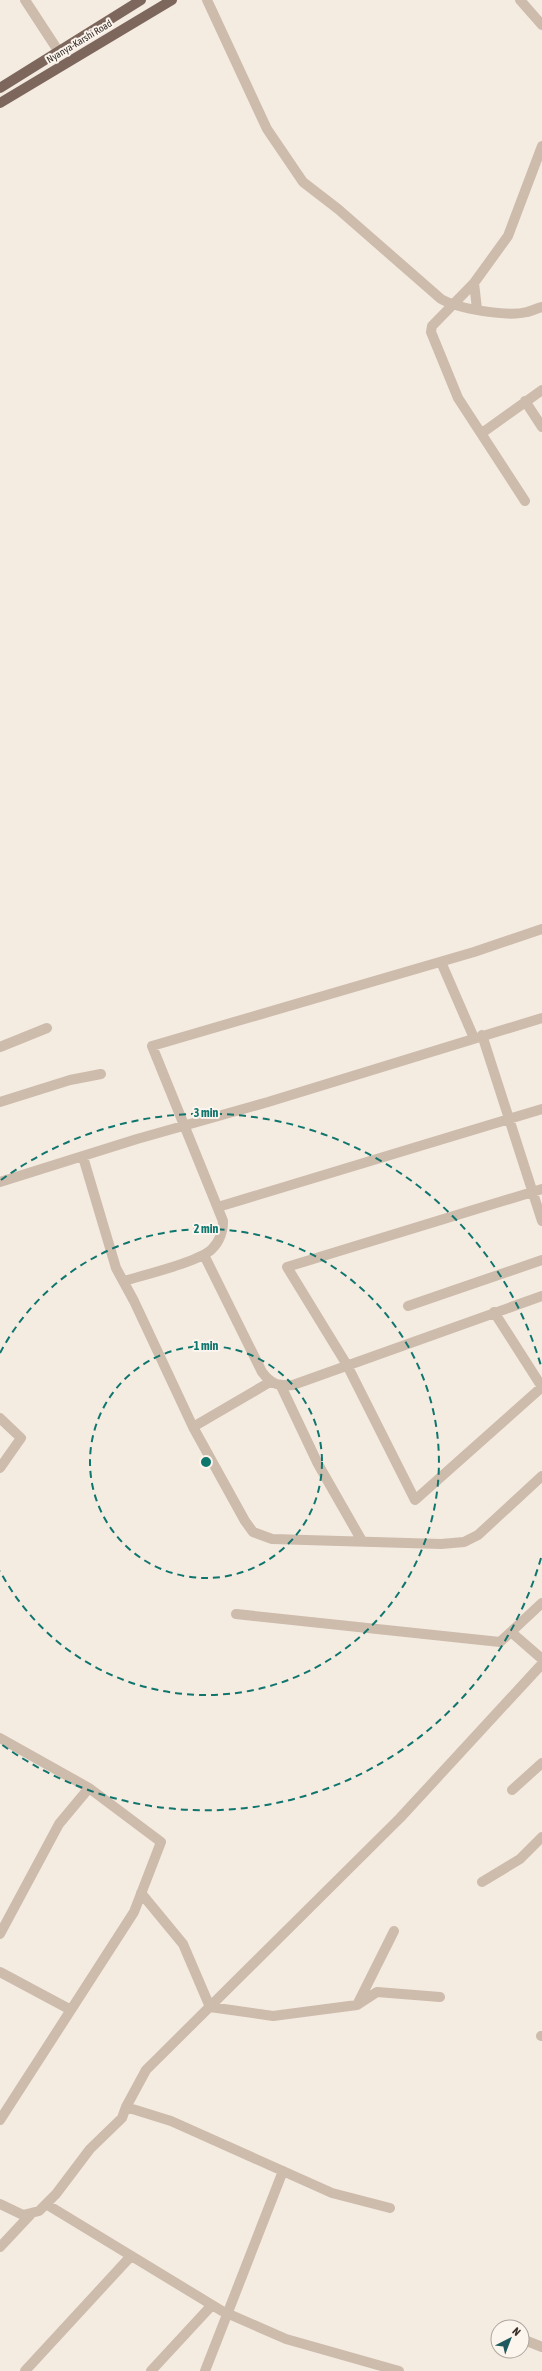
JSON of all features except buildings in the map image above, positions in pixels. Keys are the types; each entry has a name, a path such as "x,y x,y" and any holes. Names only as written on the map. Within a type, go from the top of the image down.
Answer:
{"main road":[{"name":"Nyanya-Karshi Road","path":"0,88 141,0"},
{"name":"Nyanya-Karshi Road","path":"0,103 172,0"},
{"path":"117,15 124,28"}],"street":[{"path":"26,0 59,52"},
{"path":"207,0 267,129 303,182 338,209 442,299 452,305 511,313 527,312 542,307"},
{"path":"520,0 542,25"},
{"path":"525,501 458,398 431,332 432,326 474,282 508,236 542,146"},
{"path":"474,282 477,308"},
{"path":"482,433 542,390"},
{"path":"525,401 542,428"},
{"path":"124,1281 204,1255 219,1241 223,1231 223,1221 218,1207 152,1046 441,962 542,928"},
{"path":"441,962 478,1036 509,1119 542,1221"},
{"path":"0,1182 137,1139 186,1126 478,1036 542,1018"},
{"path":"0,1047 46,1028"},
{"path":"0,1102 70,1080 101,1074"},
{"path":"218,1207 542,1109"},
{"path":"83,1157 116,1268 124,1281 193,1427 245,1521 253,1532 272,1540 362,1540 441,1544 464,1542 490,1526 542,1476"},
{"path":"494,1312 542,1387 415,1500 347,1364 287,1267 542,1189"},
{"path":"204,1255 256,1360 270,1382 281,1386 293,1385 347,1364 542,1296"},
{"path":"408,1306 542,1260"},
{"path":"193,1427 270,1382"},
{"path":"281,1386 318,1464 362,1540"},
{"path":"0,1418 21,1438 0,1468"},
{"path":"236,1614 500,1642 542,1603"},
{"path":"511,1632 542,1659"},
{"path":"0,2204 22,2215 39,2211 90,2149 122,2118 126,2107 146,2070 400,1818 542,1664"},
{"path":"0,1738 89,1788 161,1842 134,1912 0,2120"},
{"path":"512,1790 542,1763"},
{"path":"0,1934 59,1824 89,1788"},
{"path":"482,1882 520,1859 542,1837"},
{"path":"141,1893 183,1944 210,2007"},
{"path":"357,2005 394,1931"},
{"path":"0,1972 71,2010"},
{"path":"210,2007 273,2016 357,2005 377,1992 440,1997"},
{"path":"126,2107 171,2121 332,2193 390,2208"},
{"path":"205,2371 283,2171"},
{"path":"46,2204 228,2314 286,2339 399,2371"},
{"path":"0,2247 31,2214"},
{"path":"25,2371 131,2256"},
{"path":"150,2371 212,2305"},
{"path":"530,2342 542,2347"}]}
